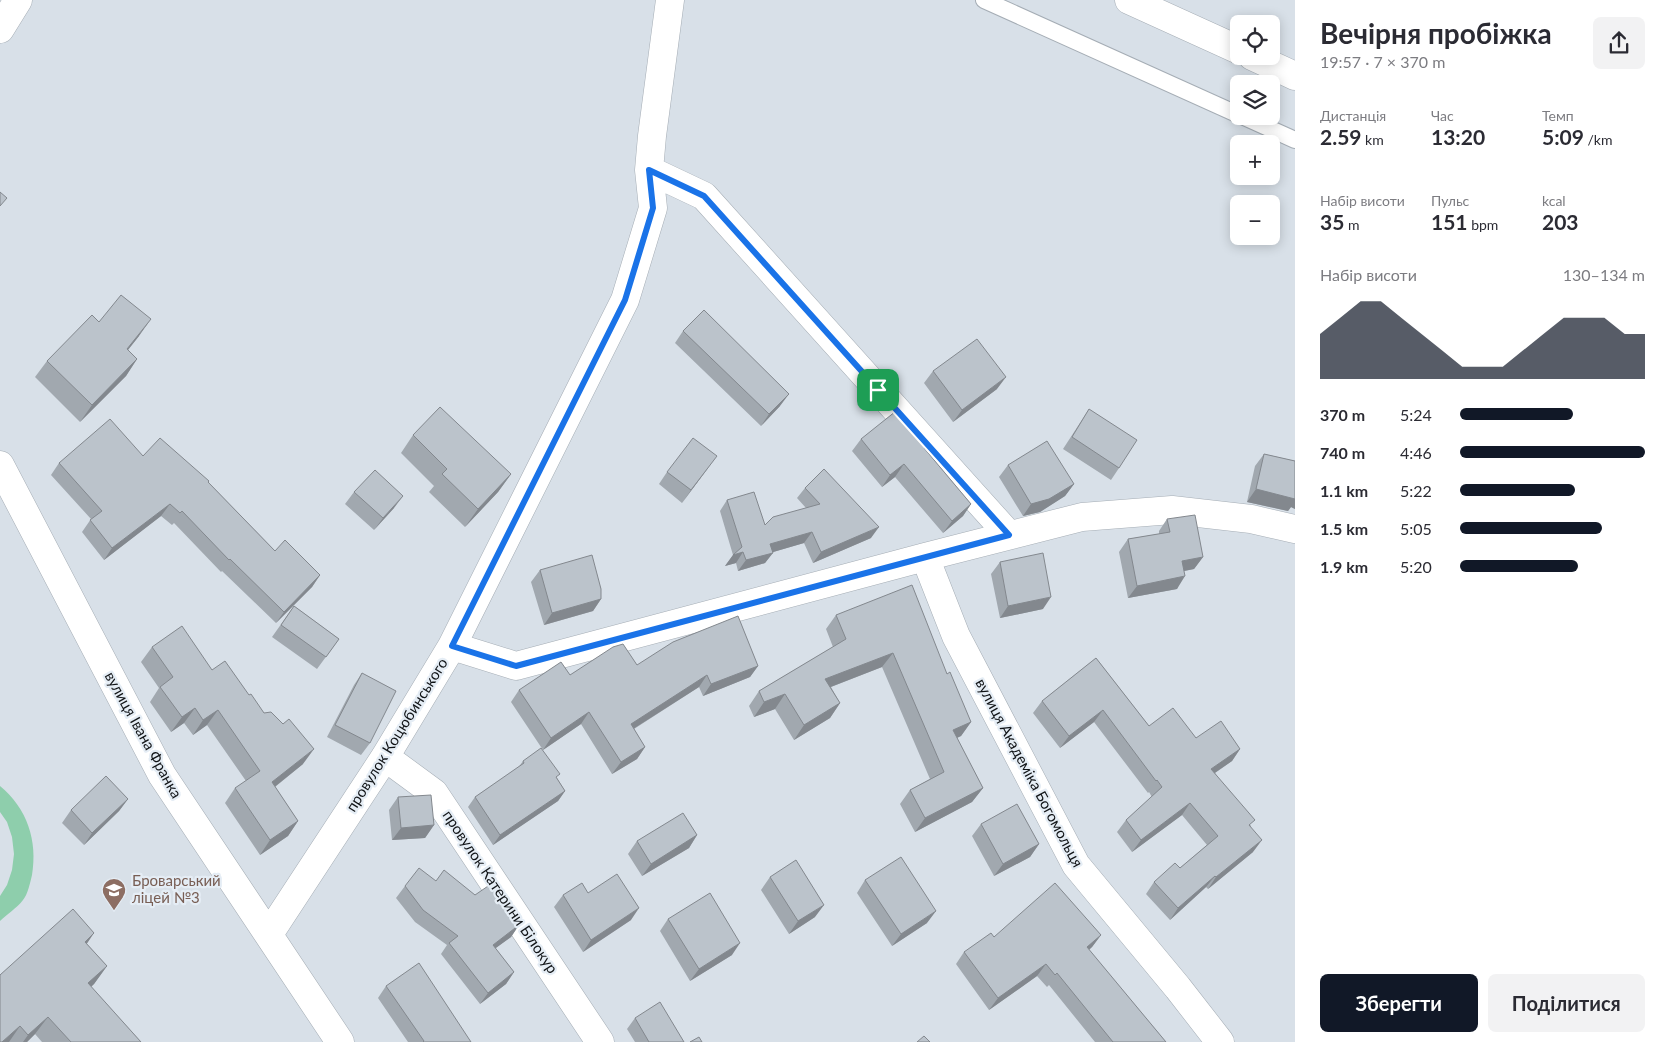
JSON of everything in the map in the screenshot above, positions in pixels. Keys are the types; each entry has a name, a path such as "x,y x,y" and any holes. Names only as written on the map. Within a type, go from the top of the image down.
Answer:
{"street":[{"path":"0,29 18,0"},
{"name":"провулок Коцюбинського","path":"269,934 385,757 452,646 625,300 653,208 649,170 670,0"},
{"path":"1129,0 1230,46"},
{"path":"1271,65 1295,76"},
{"path":"649,170 704,196 1009,535"},
{"name":"вулиця Івана Франка","path":"0,465 162,774 340,1042"},
{"path":"452,646 516,666 1082,517 1172,510 1252,519 1295,529"},
{"name":"вулиця Академіка Богомольця","path":"925,557 956,636 1076,865 1220,1042"},
{"name":"провулок Катерини Білокур","path":"385,757 434,793 600,1042"}],"lane":[{"path":"984,0 1230,111"},
{"path":"1262,125 1295,140"}],"green space":[{"path":"0,786 17,804 24,815 32,838 33,862 32,875 25,898 0,921 0,896 7,885 12,870 14,854 12,837 7,822 0,812"}],"building":[{"path":"0,192 7,198 0,206"},
{"path":"121,295 151,319 127,349 137,359 92,405 47,361 92,315 99,322"},
{"path":"704,310 789,394 769,414 683,331"},
{"path":"977,339 1006,377 962,410 933,371"},
{"path":"440,407 511,474 478,509 442,474 447,469 413,435"},
{"path":"1089,409 1137,440 1119,468 1072,437"},
{"path":"896,411 927,446 924,448 971,504 952,521 904,464 890,475 861,439"},
{"path":"110,419 143,456 160,438 209,481 275,551 285,540 320,575 284,612 229,560 182,511 180,513 170,504 112,548 90,520 102,511 59,463"},
{"path":"693,438 717,456 691,490 667,472"},
{"path":"1047,441 1074,484 1049,499 1031,504 1008,465"},
{"path":"1264,454 1295,461 1295,499 1256,489"},
{"path":"824,469 879,527 821,552 812,532 770,544 773,553 746,560 743,552 733,555 742,547 727,500 754,492 765,525 773,517 820,504 805,488"},
{"path":"375,470 403,496 383,518 354,492"},
{"path":"1195,515 1203,557 1182,561 1185,576 1137,586 1128,539 1170,532 1167,519"},
{"path":"1043,553 1051,597 1008,606 1000,562"},
{"path":"592,555 601,589 601,599 552,613 540,570"},
{"path":"912,585 947,674 950,672 971,722 953,730 983,788 925,818 910,790 944,772 893,653 825,679 840,703 804,725 785,694 764,702 759,691 846,639 836,615"},
{"path":"294,606 339,639 326,657 281,625"},
{"path":"738,616 758,666 711,684 707,675 631,724 645,747 621,762 589,712 551,738 519,690 561,662 570,675 613,647 623,644 637,665 673,642"},
{"path":"182,626 212,670 225,661 264,713 271,712 283,724 289,719 314,749 272,782 298,821 270,840 235,788 260,771 218,710 203,720 195,708 182,717 160,687 173,677 152,647"},
{"path":"1096,658 1149,726 1173,708 1196,738 1221,721 1240,749 1211,769 1255,820 1249,825 1262,840 1215,876 1178,908 1154,882 1175,863 1180,868 1218,836 1190,803 1141,840 1126,820 1162,787 1103,710 1069,736 1042,701"},
{"path":"362,673 396,691 370,743 335,725"},
{"path":"541,748 560,774 556,777 565,791 500,835 475,797 524,763 523,761"},
{"path":"106,776 128,799 92,833 71,810"},
{"path":"431,795 434,825 401,828 398,797"},
{"path":"1017,804 1039,844 1003,864 981,824"},
{"path":"683,813 697,835 651,864 637,841"},
{"path":"901,857 936,911 901,934 865,880"},
{"path":"796,860 824,905 798,921 770,877"},
{"path":"419,868 436,881 444,870 475,895 491,884 519,925 493,945 514,972 488,993 449,943 458,936 423,910 405,886"},
{"path":"617,874 639,908 591,940 563,895 582,883 588,893"},
{"path":"1055,883 1101,935 1087,947 1166,1042 1113,1042 1057,973 1055,975 1046,964 998,998 964,952 991,933 994,937"},
{"path":"710,893 740,943 699,969 668,919"},
{"path":"73,909 94,933 85,942 107,966 88,983 141,1042 71,1042 48,1017 28,1035 20,1026 0,1042 0,975"},
{"path":"419,963 471,1042 423,1042 386,986"},
{"path":"660,1002 684,1042 649,1042 635,1018"},
{"path":"924,1036 930,1042 917,1042"},
{"path":"699,1037 702,1042 690,1042"}],"place":[{"name":"Броварський ліцей №3","path":"114,911"}],"route":[{"path":"649,170 704,196 878,390 1009,535 516,666 452,646 625,300 653,208 649,170"}]}
